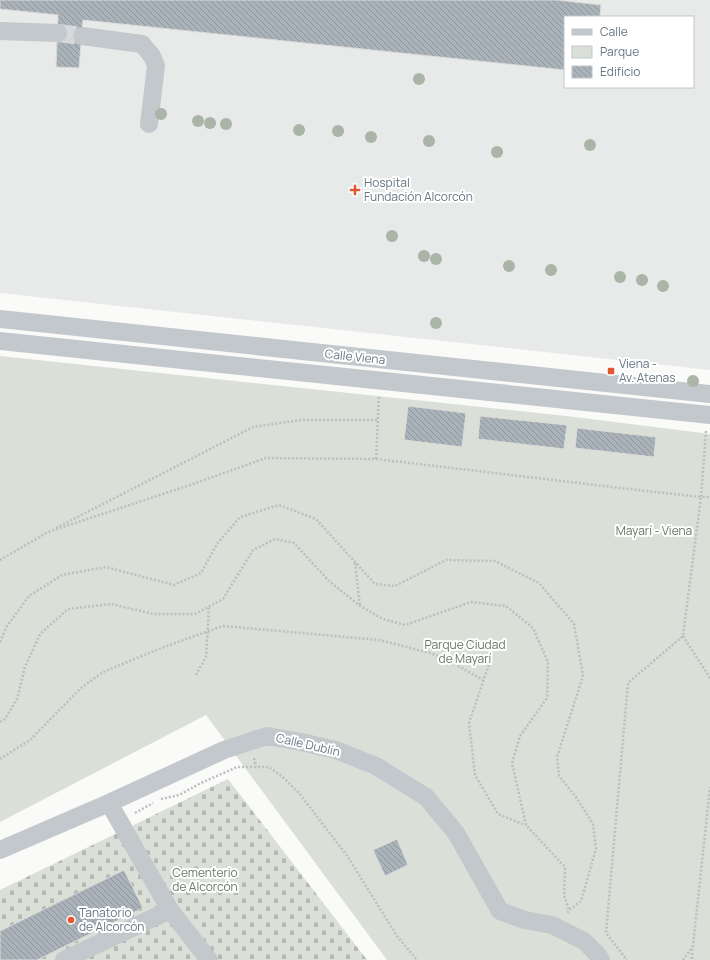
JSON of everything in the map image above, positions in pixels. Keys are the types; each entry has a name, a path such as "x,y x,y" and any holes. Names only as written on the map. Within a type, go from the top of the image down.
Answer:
{"street":[{"path":"0,31 58,33"},
{"path":"82,36 142,44 152,56 156,66 149,124"},
{"name":"Calle Viena","path":"0,319 710,394"},
{"name":"Calle Viena","path":"0,341 709,415"},
{"name":"Calle Dublín","path":"0,850 109,803 224,750 267,736 301,742 336,750 376,766 426,797 456,833 500,911 525,920 552,925 584,941 597,954 600,960"},
{"path":"109,803 170,910 209,960"},
{"path":"64,960 170,910"}],"path":[{"path":"376,459 380,381"},
{"path":"709,415 701,496 683,636 710,678"},
{"path":"0,560 48,532 253,427 301,420 378,420"},
{"path":"48,532 266,458 376,459 646,492 710,497"},
{"path":"0,642 7,626 29,596 62,575 106,567 174,585 201,573 217,544 240,517 279,505 316,519 375,584 396,586 446,560 495,561 539,583 574,624 583,676 557,757 560,776 576,797 593,824 596,849 581,901 570,910 561,930"},
{"path":"0,722 5,719 17,699 26,667 40,634 68,609 111,604 154,614 195,614 223,599 253,550 275,539 294,543 330,582 360,606 383,619 405,625 471,602 506,606 533,628 548,662 547,698 520,736 512,763 526,825"},
{"path":"355,563 360,606"},
{"path":"196,675 206,657 209,607"},
{"path":"0,759 30,740 81,688 103,672 151,652 223,626 379,640 430,653 448,660 483,680"},
{"path":"627,960 606,933 628,683 683,636"},
{"path":"490,661 469,723 475,775 498,814 526,825 565,867 564,895 570,910"},
{"path":"0,718 5,719"},
{"path":"120,821 158,800 179,795 201,783 237,767 269,767 285,779 299,793 327,832 348,857 398,936 417,960"},
{"path":"692,960 692,948 710,787"},
{"path":"683,960 692,948"},
{"path":"621,952 624,960"}],"shaded area":[{"name":"Hospital Fundación Alcorcón","path":"0,0 710,0 710,370 0,293"}],"green space":[{"name":"Parque Ciudad de Mayarí","path":"0,356 566,416 710,434 710,960 387,960 206,715 0,822"},
{"name":"Cementerio de Alcorcón","path":"228,779 367,960 0,960 0,890"}],"building":[{"path":"0,0 557,0 601,5 600,16 564,16 564,70 83,20 79,68 56,67 58,15 0,9"},
{"path":"408,406 466,413 462,447 404,440"},
{"path":"480,416 567,425 564,449 478,439"},
{"path":"577,428 656,437 654,457 575,448"},
{"path":"397,839 408,865 385,876 373,850"},
{"name":"Tanatorio de Alcorcón","path":"124,870 143,908 37,960 0,960 0,931"}],"tunnel":[{"path":"58,33 82,36"}],"place":[{"name":"Hospital Fundación Alcorcón","path":"355,190"},
{"name":"Viena - Av. Atenas","path":"611,371"},
{"name":"Tanatorio de Alcorcón","path":"71,920"}],"park label":[{"name":"Mayarí - Viena","path":"654,531"}]}
